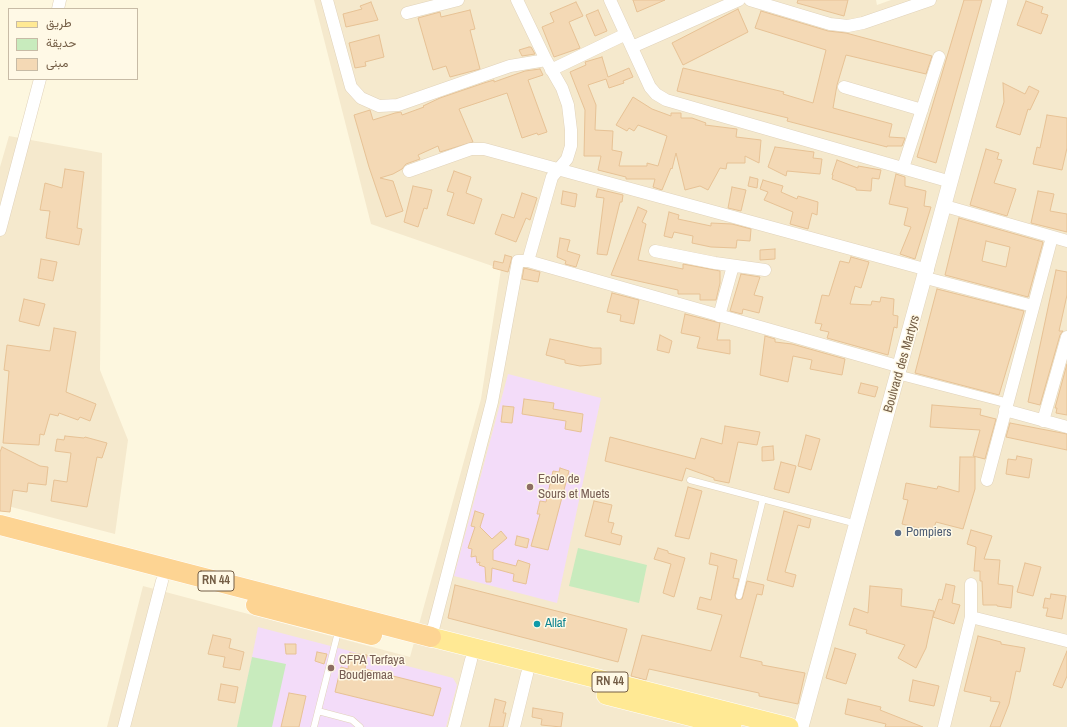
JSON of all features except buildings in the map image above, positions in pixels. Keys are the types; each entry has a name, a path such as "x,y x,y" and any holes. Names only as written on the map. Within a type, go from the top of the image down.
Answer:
{"highway":[{"name":"RN 44","path":"0,525 429,643"},
{"name":"RN 44","path":"0,539 339,627 429,643"}],"main road":[{"name":"RN 44","path":"429,643 471,660 528,674 695,723 732,727"},
{"name":"RN 44","path":"429,643 789,727"}],"street":[{"path":"328,0 350,87 360,98 379,106 398,105 510,66 549,65 626,34"},
{"path":"407,13 458,0"},
{"path":"517,0 562,88 568,105 571,130 571,146 566,159 552,178 528,261"},
{"path":"610,0 650,87 656,94 666,100 951,182"},
{"path":"632,47 739,0"},
{"path":"750,0 830,24 848,26 863,23 930,0"},
{"name":"Boulvard des Martyrs","path":"801,727 927,274 1000,0"},
{"path":"903,168 939,57"},
{"path":"0,230 40,80"},
{"path":"844,87 922,110"},
{"path":"409,172 471,149 484,149 508,154 559,170 927,274 1033,306"},
{"path":"945,206 1052,238 1067,241"},
{"path":"987,480 1052,238"},
{"path":"656,251 733,266 765,270"},
{"path":"429,643 492,402 518,261 528,261 719,316 900,371 1067,427"},
{"path":"719,316 733,266"},
{"path":"1043,420 1067,337"},
{"path":"124,727 162,581"},
{"path":"944,727 971,617 972,584"},
{"path":"971,617 1067,641"},
{"path":"454,727 471,660"},
{"path":"514,727 528,674"}],"lane":[{"path":"690,480 857,524"},
{"path":"739,596 763,499"},
{"path":"314,727 339,627"},
{"path":"318,711 352,720 360,727"}],"shaded area":[{"path":"314,0 876,0 877,5 891,0 1067,0 1067,727 107,727 143,586 410,657 481,399 501,269 371,224"},
{"path":"9,136 102,153 100,370 128,440 115,534 0,504 0,167"},
{"name":"Ecole de Sours et Muets","path":"508,374 601,398 557,603 454,576"},
{"name":"CFPA Terfaya Boudjemaa","path":"258,627 453,678 457,685 446,727 238,727"}],"green space":[{"path":"578,548 647,565 639,603 569,586"},
{"path":"252,657 286,664 272,727 237,727"}],"place":[{"name":"Ecole de Sours et Muets","path":"530,487"},
{"name":"Pompiers","path":"898,533"},
{"name":"Allaf","path":"537,624"},
{"name":"CFPA Terfaya Boudjemaa","path":"331,668"}]}
